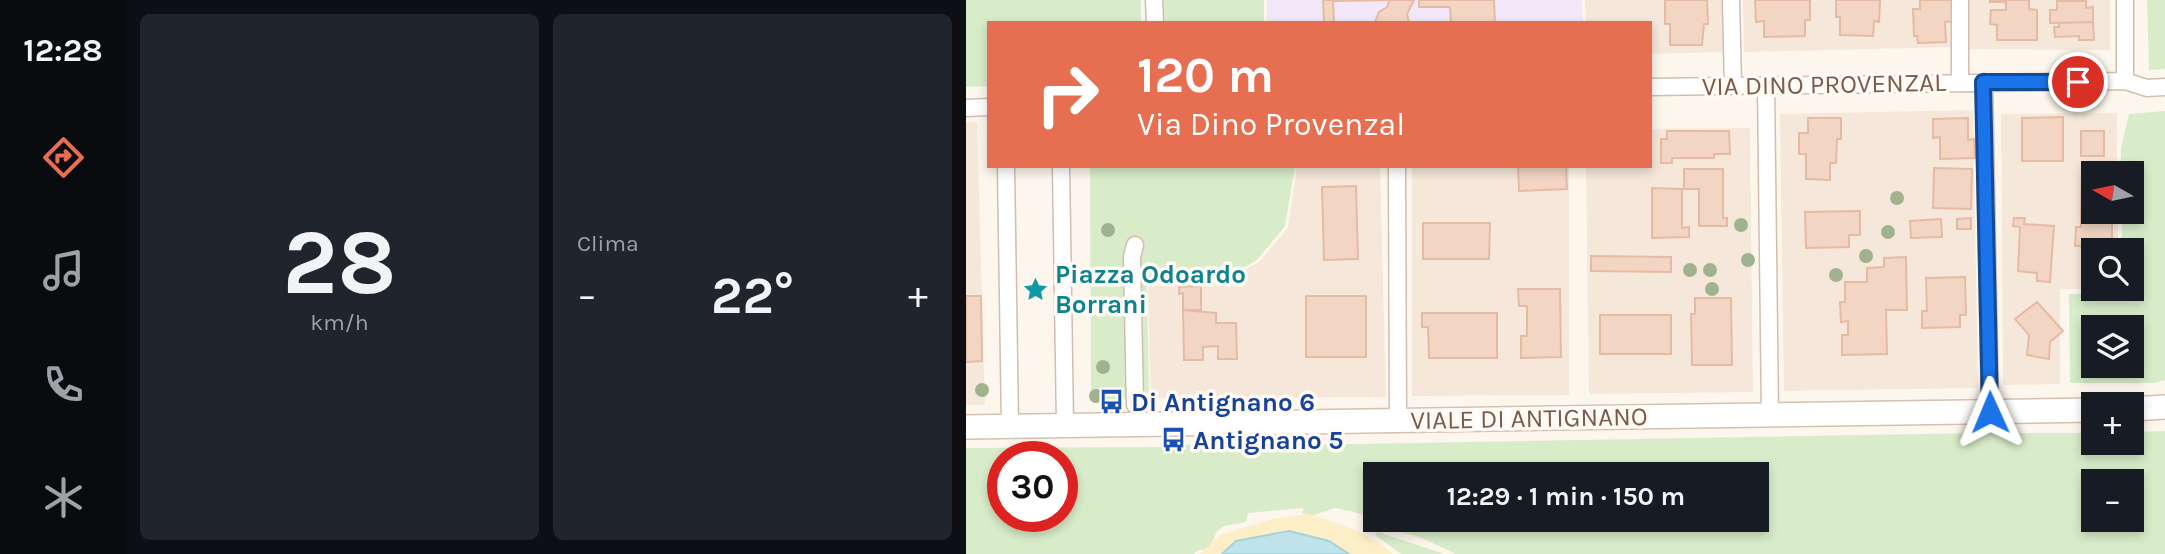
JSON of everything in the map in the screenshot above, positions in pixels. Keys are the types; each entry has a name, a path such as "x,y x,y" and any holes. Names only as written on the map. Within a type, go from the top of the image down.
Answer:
{"main road":[{"path":"2144,408 2165,407"},
{"name":"VIALE DI ANTIGNANO","path":"966,427 2081,410"}],"street":[{"path":"1154,0 1155,21"},
{"path":"1731,0 1733,86"},
{"path":"1960,0 1960,82"},
{"path":"2125,0 2125,81"},
{"name":"VIA DINO PROVENZAL","path":"1652,87 2125,81 2147,88 2165,87"},
{"path":"1983,82 1990,412"},
{"path":"1766,85 1770,415"},
{"path":"966,108 987,107"},
{"path":"1006,168 1010,426"},
{"path":"1060,168 1065,425"},
{"path":"1396,168 1398,420"},
{"path":"1135,245 1132,257 1135,405"}],"shaded area":[{"path":"1267,0 1582,0 1583,21 1267,21"},
{"path":"1585,0 1722,0 1725,52 1652,54 1652,21 1586,21"},
{"path":"1743,0 1956,0 1957,47 1744,52"},
{"path":"1966,0 2110,0 2110,50 1966,49"},
{"path":"1973,110 1978,388 1784,391 1780,114"},
{"path":"2117,113 2117,161 2081,161 2081,224 2118,224 2118,238 2081,238 2081,289 2060,289 2060,384 2003,385 2001,114"},
{"path":"966,122 977,122 985,405 966,405"},
{"path":"1750,128 1753,392 1589,394 1586,168 1652,168 1652,129"},
{"path":"1297,168 1380,168 1386,397 1151,398 1148,286 1219,284 1259,262 1288,228"},
{"path":"1412,168 1569,168 1569,395 1412,396"}],"green space":[{"path":"966,0 1141,0 1141,21 987,21 987,86 966,87"},
{"path":"1163,0 1264,0 1264,21 1165,21"},
{"path":"2147,0 2165,0 2165,69 2149,70"},
{"path":"2165,111 2165,380 2154,383 2070,383 2069,294 2081,294 2081,301 2144,301 2144,238 2122,238 2122,224 2144,224 2144,161 2121,161 2121,148 2129,114"},
{"path":"1090,168 1295,168 1285,226 1257,260 1217,283 1147,282 1149,399 1091,399"},
{"path":"2165,431 2165,554 1456,554 1403,532 1769,532 1769,462 1363,462 1363,515 1335,508 1314,515 1302,513 1304,508 1248,513 1246,522 1224,526 1217,531 1209,549 1198,550 1194,554 966,554 966,448 987,448 987,532 1078,532 1078,447 2081,433 2081,455 2144,455 2144,432"},
{"path":"1378,532 1443,554 1401,554 1375,535"}],"sand":[{"path":"1308,514 1364,534 1393,554 1349,554 1329,541 1236,541 1222,554 1200,554 1220,535 1274,519"}],"water":[{"path":"1289,531 1329,541 1349,554 1222,554 1236,541"}],"building":[{"path":"1323,0 1399,0 1333,1 1334,21 1324,21"},
{"path":"1390,0 1414,0 1407,14 1409,21 1375,21 1379,12 1387,7"},
{"path":"1419,0 1494,0 1495,21 1451,21 1450,7 1419,7"},
{"path":"1665,0 1707,0 1708,24 1704,24 1702,45 1670,45 1670,24 1665,24"},
{"path":"1755,0 1810,0 1810,20 1805,20 1805,36 1764,37 1764,21 1756,22"},
{"path":"1836,0 1880,0 1879,22 1874,21 1873,36 1840,35"},
{"path":"1920,0 1954,0 1954,21 1945,22 1946,42 1918,43 1917,36 1914,36 1913,9 1920,9"},
{"path":"1990,0 2029,0 2029,9 2037,10 2037,40 1997,40 1997,25 1990,24 1991,10 2006,10 2006,2"},
{"path":"2057,1 2086,1 2086,8 2093,7 2093,22 2050,23 2050,10 2057,10"},
{"path":"2093,22 2094,40 2079,40 2079,36 2055,37 2054,27 2059,27 2059,23"},
{"path":"2063,117 2063,161 2022,161 2022,118"},
{"path":"1808,118 1841,118 1841,139 1837,139 1836,163 1830,163 1830,180 1806,179 1806,154 1799,154 1799,133 1808,133"},
{"path":"1968,118 1968,140 1974,139 1975,158 1940,159 1940,137 1933,138 1933,119"},
{"path":"1667,131 1729,131 1730,154 1714,154 1714,158 1672,158 1672,163 1661,163 1661,139 1667,139"},
{"path":"2081,131 2104,131 2104,156 2081,156"},
{"path":"1518,168 1566,168 1567,189 1519,191"},
{"path":"1934,168 1972,169 1971,209 1933,208"},
{"path":"1684,169 1723,169 1723,218 1727,218 1727,226 1699,226 1699,189 1684,189"},
{"path":"1356,186 1358,259 1324,260 1322,187"},
{"path":"1652,188 1682,189 1682,228 1689,227 1689,237 1652,238"},
{"path":"1860,211 1860,235 1849,235 1849,247 1806,248 1805,212"},
{"path":"1971,218 1971,229 1957,229 1957,219"},
{"path":"2014,218 2025,218 2024,224 2054,226 2050,282 2037,281 2037,273 2018,271 2020,227 2013,226"},
{"path":"1941,219 1942,237 1911,238 1910,221"},
{"path":"1423,223 1490,223 1489,259 1423,259"},
{"path":"2081,224 2112,224 2112,238 2081,238 2081,246 2075,246 2076,227 2081,227"},
{"path":"1591,256 1671,257 1671,272 1591,271"},
{"path":"1906,257 1907,310 1886,310 1887,354 1842,355 1842,335 1848,335 1848,321 1841,322 1840,302 1845,302 1845,282 1867,282 1867,268 1884,267 1884,258"},
{"path":"1965,277 1966,315 1960,315 1960,327 1922,328 1922,311 1927,311 1926,278"},
{"path":"1201,286 1201,310 1183,310 1183,293 1179,294 1179,287"},
{"path":"1518,289 1560,289 1561,357 1521,358 1521,336 1527,336 1527,306 1519,306"},
{"path":"966,296 981,296 982,361 966,362"},
{"path":"1306,296 1366,296 1366,357 1306,357"},
{"path":"1695,298 1731,298 1732,365 1692,365 1691,314 1695,314"},
{"path":"2037,302 2063,331 2050,342 2049,359 2027,355 2029,335 2015,319"},
{"path":"1183,310 1216,313 1216,323 1236,323 1237,359 1218,359 1218,346 1203,347 1203,360 1184,360"},
{"path":"1422,313 1497,313 1497,358 1429,358 1428,327 1422,327"},
{"path":"1600,315 1671,315 1671,354 1600,354"}],"place":[{"name":"Piazza Odoardo Borrani","path":"1035,289"},
{"name":"Di Antignano 6","path":"1111,402"},
{"name":"Antignano 5","path":"1173,440"}],"route":[{"path":"1990,412 1983,82 2078,82"}]}
